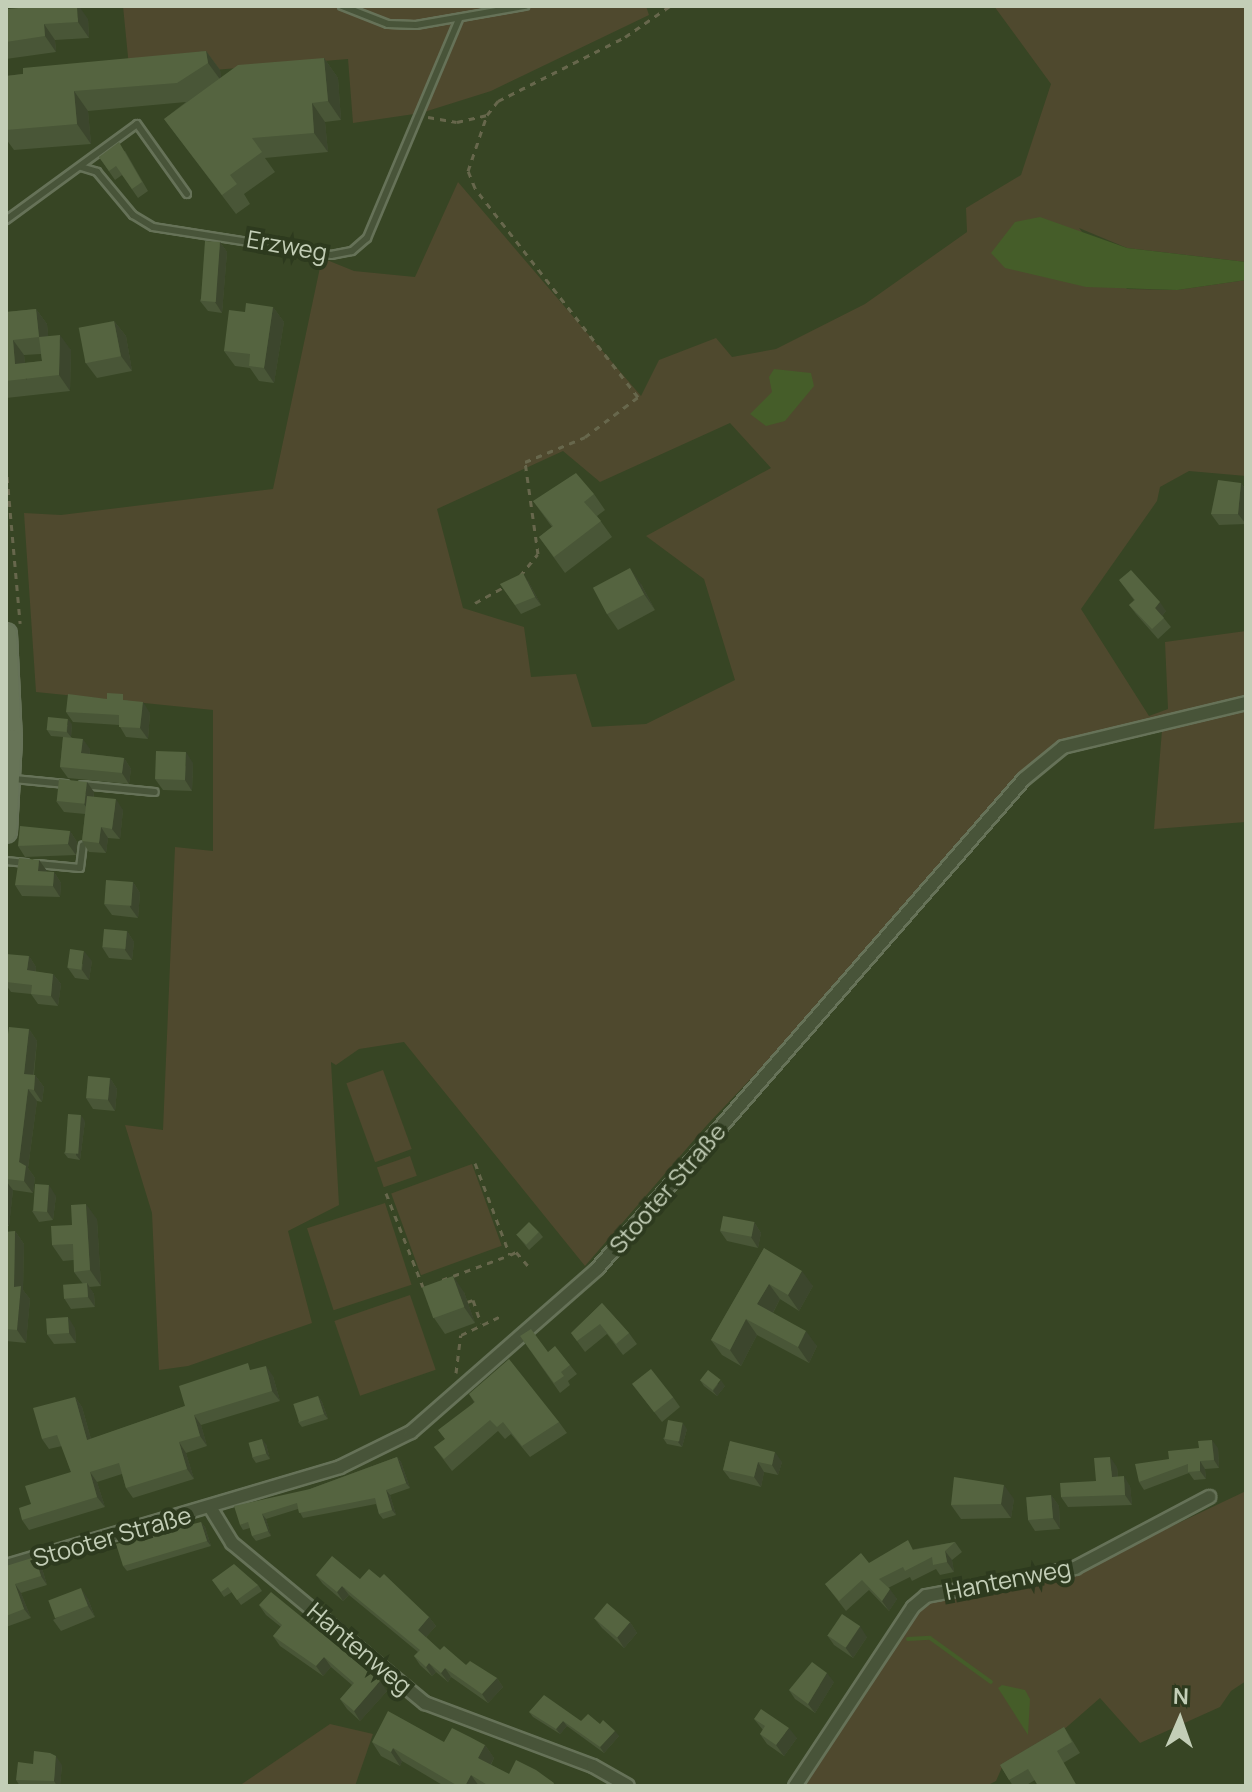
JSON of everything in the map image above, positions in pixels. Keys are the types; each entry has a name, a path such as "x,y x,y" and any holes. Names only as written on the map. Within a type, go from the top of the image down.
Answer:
{"main road":[{"path":"6,832 14,634"}],"street":[{"name":"Stooter Straße","path":"6,1566 210,1507 376,1453 411,1432 522,1338 597,1269 1024,779 1063,747 1246,703"},
{"name":"Hantenweg","path":"795,1786 913,1607 926,1596 1075,1568 1209,1497"},
{"name":"Hantenweg","path":"210,1507 232,1543 425,1703 593,1766 628,1786"}],"lane":[{"path":"342,6 388,24 459,19 525,6"},
{"name":"Erzweg","path":"81,167 97,172 133,215 153,227 331,255 352,251 367,238 414,115 459,19"},
{"path":"6,220 137,124 187,194"},
{"path":"9,773 155,792"},
{"path":"6,861 80,868 83,845"}],"path":[{"path":"630,6 659,6"},
{"path":"475,603 522,574 538,554 525,462 585,437 638,397 475,188 468,171 487,115 498,101 625,37 670,6"},
{"path":"414,115 457,122 487,115"},
{"path":"6,465 14,634"},
{"path":"475,1163 510,1255"},
{"path":"386,1193 420,1288 516,1252 529,1267"},
{"path":"467,1302 473,1300 481,1323"},
{"path":"456,1373 461,1335 501,1316"}],"shaded area":[{"path":"123,6 646,6 649,15 491,91 421,113 353,123 348,59 130,77"},
{"path":"994,6 1246,6 1246,262 1127,248 1079,228 1127,289 1177,290 1246,280 1246,476 1189,471 1160,487 1157,501 1081,609 1149,716 1168,709 1165,642 1246,631 1246,822 1154,829 1162,730 1072,751 1044,769 707,1125 585,1266 404,1042 359,1049 336,1065 331,1062 339,1205 288,1231 312,1323 188,1366 159,1370 152,1213 125,1125 163,1130 175,847 213,851 213,710 36,692 24,513 61,515 273,489 322,258 354,271 415,277 458,182 641,396 659,360 716,338 732,357 776,349 865,304 967,232 966,208 1021,175 1051,84","holes":["730,423 771,468 646,536 704,579 735,680 646,724 592,727 576,674 531,677 524,627 463,608 437,509 563,451 600,482"]},
{"path":"1040,217 1127,248 1246,262 1246,280 1177,290 1086,287 1005,268 991,253 1015,222"},
{"path":"774,369 811,373 814,386 785,421 766,426 750,414 772,392 769,377"},
{"path":"383,1070 412,1149 375,1162 346,1083"},
{"path":"410,1156 417,1176 384,1187 377,1167"},
{"path":"472,1164 502,1246 421,1275 391,1193"},
{"path":"385,1203 412,1285 334,1310 307,1228"},
{"path":"410,1295 436,1370 360,1396 334,1321"},
{"path":"1246,1491 1246,1681 1231,1691 1220,1707 1140,1743 1100,1698 1061,1732 1003,1765 996,1781 986,1786 802,1786 924,1605 935,1598 1067,1576"},
{"path":"1002,1685 1025,1690 1030,1699 1028,1735 998,1688"},
{"path":"330,1724 373,1734 355,1786 239,1786"}],"building":[{"path":"77,6 78,22 44,24 45,36 6,42 6,9"},
{"path":"206,51 208,63 177,83 74,91 77,124 6,130 6,76 23,74 23,68"},
{"path":"324,58 328,101 312,103 314,133 252,138 262,152 230,175 237,184 222,195 164,119 238,65"},
{"path":"119,142 142,182 132,189 116,166 109,171 99,157"},
{"path":"205,241 220,242 216,302 201,301"},
{"path":"246,303 273,307 264,368 249,366 250,354 224,351 229,310 245,312"},
{"path":"36,309 39,337 60,335 59,375 6,381 6,312","holes":["39,337 42,361 15,364 13,340"]},
{"path":"114,321 121,356 86,363 79,328"},
{"path":"576,473 594,494 584,502 601,521 554,557 539,537 553,526 533,501"},
{"path":"1218,480 1241,483 1238,514 1211,514"},
{"path":"630,568 644,594 607,614 593,588"},
{"path":"1131,570 1160,602 1155,608 1164,618 1152,629 1129,605 1135,600 1119,580"},
{"path":"523,573 535,597 515,605 500,584"},
{"path":"107,693 123,694 123,700 143,702 140,728 119,727 119,715 66,712 68,694 107,699"},
{"path":"48,717 68,719 67,732 47,730"},
{"path":"63,737 83,739 81,753 124,758 122,773 60,767"},
{"path":"156,751 186,752 185,780 155,779"},
{"path":"59,779 87,782 85,804 57,801"},
{"path":"87,796 116,799 112,829 101,827 99,843 82,841"},
{"path":"20,826 70,831 68,844 18,846"},
{"path":"19,858 39,860 38,871 54,872 53,886 15,885"},
{"path":"106,880 133,882 131,906 104,904"},
{"path":"104,929 127,931 125,949 102,947"},
{"path":"70,949 84,951 81,970 67,968"},
{"path":"6,954 29,956 27,970 53,974 51,996 31,994 32,985 6,982"},
{"path":"9,1027 29,1029 24,1074 35,1075 34,1090 28,1089 19,1162 26,1166 24,1181 6,1179 6,1048"},
{"path":"88,1076 110,1078 108,1100 86,1098"},
{"path":"68,1114 81,1115 78,1154 65,1153"},
{"path":"35,1184 49,1185 47,1212 33,1211"},
{"path":"86,1204 90,1270 74,1272 73,1244 52,1245 51,1226 72,1225 71,1205"},
{"path":"723,1216 754,1222 752,1237 720,1231"},
{"path":"529,1222 539,1232 526,1245 516,1235"},
{"path":"15,1231 14,1287 21,1286 17,1330 6,1329 6,1232"},
{"path":"764,1248 802,1271 788,1295 769,1284 757,1304 806,1331 798,1347 746,1319 730,1350 711,1340"},
{"path":"453,1276 464,1307 433,1318 422,1287"},
{"path":"87,1283 88,1297 64,1299 63,1285"},
{"path":"602,1303 629,1333 616,1344 600,1324 577,1341 571,1333"},
{"path":"68,1317 69,1333 47,1334 46,1319"},
{"path":"531,1329 548,1352 555,1346 570,1365 561,1372 564,1376 554,1383 520,1336"},
{"path":"509,1359 559,1422 522,1446 503,1422 497,1427 490,1420 444,1459 434,1447 445,1439 438,1430 475,1402 469,1394"},
{"path":"248,1363 250,1370 266,1366 272,1391 194,1415 200,1436 179,1442 187,1469 126,1488 119,1463 90,1472 97,1497 22,1520 19,1508 31,1504 25,1486 71,1472 57,1435 42,1439 33,1408 75,1397 87,1440 185,1406 179,1386"},
{"path":"651,1369 673,1397 654,1412 632,1384"},
{"path":"708,1370 721,1380 713,1390 700,1380"},
{"path":"318,1396 324,1414 299,1422 293,1404"},
{"path":"668,1420 683,1423 679,1442 664,1439"},
{"path":"262,1439 266,1453 253,1457 249,1443"},
{"path":"1212,1440 1214,1460 1200,1461 1200,1471 1188,1472 1188,1464 1139,1482 1135,1464 1169,1459 1168,1451 1199,1448 1198,1441"},
{"path":"730,1441 775,1452 772,1465 758,1462 754,1477 723,1470"},
{"path":"397,1457 406,1483 386,1490 392,1510 379,1514 375,1498 299,1513 297,1503 262,1514 268,1531 252,1536 248,1522 240,1525 234,1506 310,1489"},
{"path":"1110,1457 1112,1477 1124,1476 1125,1495 1061,1497 1060,1483 1096,1481 1094,1458"},
{"path":"954,1477 1004,1485 1001,1504 951,1505"},
{"path":"1051,1495 1053,1518 1028,1520 1026,1497"},
{"path":"201,1522 207,1541 123,1566 116,1544"},
{"path":"908,1540 913,1550 955,1542 945,1551 947,1562 933,1565 932,1557 905,1571 903,1567 879,1579 890,1589 882,1601 862,1580 839,1601 825,1584 861,1553 869,1563"},
{"path":"332,1556 360,1579 369,1569 380,1578 384,1574 429,1617 418,1630 440,1650 444,1646 466,1665 470,1661 497,1678 482,1694 445,1668 441,1673 429,1663 426,1667 414,1656 420,1650 342,1586 337,1592 316,1575"},
{"path":"35,1557 41,1576 15,1584 24,1609 6,1616 6,1566"},
{"path":"234,1564 258,1585 237,1600 228,1587 221,1592 212,1580"},
{"path":"81,1588 88,1606 55,1618 48,1601"},
{"path":"271,1592 380,1681 354,1711 340,1699 354,1683 324,1657 316,1666 273,1636 282,1625 259,1605"},
{"path":"607,1603 630,1622 617,1638 594,1618"},
{"path":"842,1614 860,1626 846,1648 827,1636"},
{"path":"812,1662 827,1673 808,1704 789,1690"},
{"path":"544,1695 581,1721 588,1714 600,1724 603,1720 615,1731 600,1747 563,1721 556,1729 529,1712"},
{"path":"761,1709 789,1728 776,1745 760,1734 765,1726 754,1719"},
{"path":"388,1711 444,1742 452,1728 485,1745 478,1758 509,1774 516,1760 536,1770 554,1783 553,1786 489,1786 471,1775 465,1786 458,1786 393,1748 391,1752 372,1742"},
{"path":"1064,1727 1072,1742 1057,1751 1077,1786 1038,1786 1028,1769 1009,1780 1000,1765"},
{"path":"34,1751 56,1756 54,1781 16,1780 18,1762 33,1764"}],"waterway":[{"path":"908,1639 930,1638 991,1682"}]}
